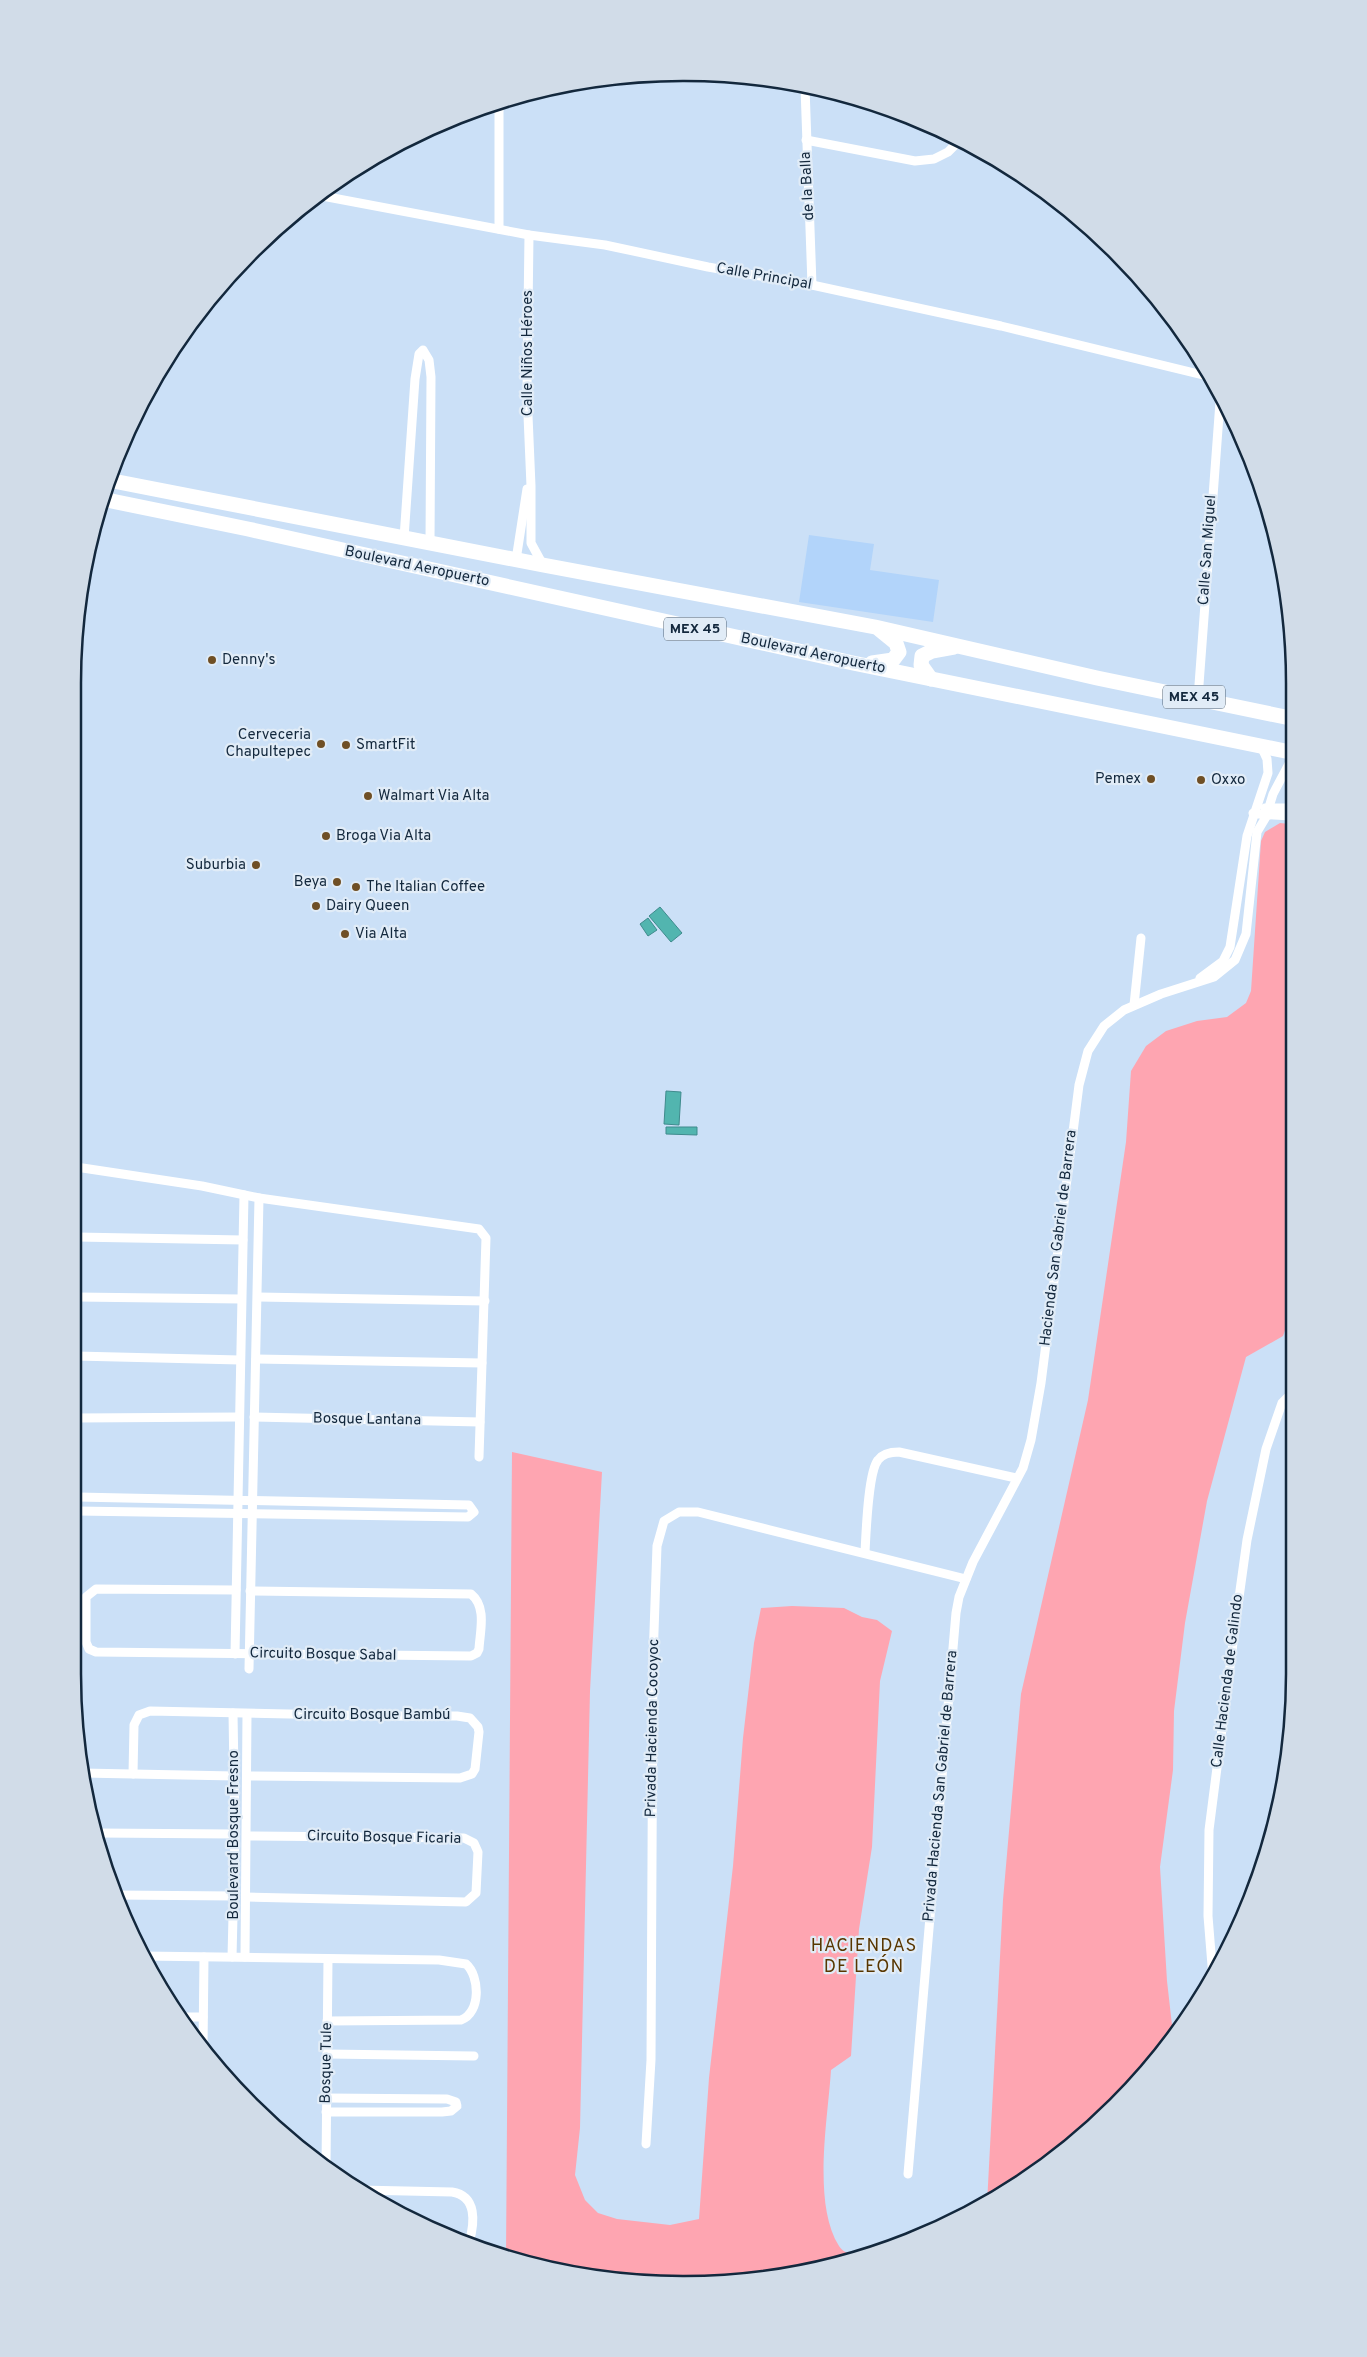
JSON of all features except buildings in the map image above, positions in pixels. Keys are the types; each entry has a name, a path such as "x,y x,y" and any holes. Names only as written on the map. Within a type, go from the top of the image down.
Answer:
{"highway":[{"name":"Boulevard Aeropuerto","path":"116,482 516,560 875,627 1097,678 1286,717"},
{"name":"Boulevard Aeropuerto","path":"110,502 248,529 853,663 1286,751"},
{"path":"853,663 887,662 897,657 899,652 896,643 875,627"},
{"path":"931,679 923,669 922,656 940,649 963,646"}],"street":[{"name":"de la Balla","path":"804,94 812,285"},
{"path":"499,110 500,229"},
{"path":"806,140 915,161 934,159 948,152 955,145"},
{"name":"Calle Principal","path":"329,197 529,235 597,244 812,285 1002,326 1200,374"},
{"name":"Calle Niños Héroes","path":"529,235 527,332 530,536 543,565"},
{"path":"404,538 415,379 419,354 423,350 430,360 431,377 430,543"},
{"name":"Calle San Miguel","path":"1198,698 1220,409"},
{"name":"Calle Niños Héroes","path":"516,560 530,472"},
{"path":"1133,1002 1162,988 1202,977 1227,956 1232,940 1246,836 1268,773 1267,759 1261,746"},
{"path":"1133,1002 1214,977 1230,966 1244,942 1257,832 1286,771"},
{"path":"1267,812 1286,809"},
{"path":"1254,810 1286,816"},
{"path":"1238,890 1250,892"},
{"path":"1133,1002 1141,938"},
{"name":"Hacienda San Gabriel de Barrera","path":"966,1579 982,1543 1023,1468 1032,1440 1066,1181 1084,1064 1088,1051 1099,1032 1133,1002"},
{"path":"81,1167 202,1186 259,1198 479,1229 486,1238 479,1457"},
{"path":"235,1654 244,1195"},
{"path":"249,1669 251,1500 258,1297 259,1198"},
{"path":"81,1237 243,1240"},
{"path":"81,1297 241,1299"},
{"path":"258,1297 485,1301"},
{"path":"81,1356 240,1360"},
{"path":"256,1359 482,1363"},
{"name":"Calle Hacienda de Galindo","path":"1212,1963 1208,1916 1209,1830 1236,1612 1247,1540 1266,1449 1282,1403 1286,1399"},
{"path":"81,1418 239,1417"},
{"name":"Bosque Lantana","path":"254,1417 480,1422"},
{"path":"865,1552 874,1470 877,1461 887,1453 899,1452 1016,1478"},
{"path":"81,1497 469,1505 474,1512 468,1517 81,1511"},
{"name":"Privada Hacienda Cocoyoc","path":"646,2144 651,2060 653,1660 657,1546 660,1529 664,1521 679,1512 698,1512 865,1552 966,1579"},
{"name":"Privada Hacienda San Gabriel de Barrera","path":"908,2174 956,1613 966,1579"},
{"name":"Circuito Bosque Sabal","path":"236,1590 96,1589 86,1598 86,1642 89,1649 96,1652 471,1656 478,1653 482,1608 472,1594 250,1591"},
{"name":"Circuito Bosque Bambú","path":"133,1774 134,1726 139,1715 143,1713 457,1716 470,1718 478,1727 475,1769 467,1776 460,1778 247,1776"},
{"name":"Boulevard Bosque Fresno","path":"232,1957 235,1834 233,1713"},
{"name":"Boulevard Bosque Fresno","path":"245,1957 247,1714"},
{"path":"90,1773 235,1776"},
{"path":"103,1833 235,1834"},
{"name":"Circuito Bosque Ficaria","path":"246,1836 464,1838 474,1842 478,1852 476,1893 466,1902 246,1897"},
{"path":"124,1895 234,1896"},
{"path":"152,1956 460,1961 470,1968 476,1982 472,2012 461,2020 327,2021"},
{"path":"203,2036 204,1957"},
{"name":"Bosque Tule","path":"326,2157 328,1959"},
{"path":"189,2017 203,2016"},
{"path":"327,2054 474,2056"},
{"path":"326,2112 442,2112 451,2111 457,2106 456,2102 447,2099 327,2098"},
{"path":"375,2190 452,2192 465,2195 472,2211 470,2236"}],"shaded area":[{"path":"809,535 874,544 870,570 939,580 933,622 799,602"},
{"path":"1280,823 1286,824 1286,1328 1283,1336 1246,1357 1207,1501 1185,1623 1174,1711 1173,1770 1160,1867 1167,1981 1172,2025 1136,2071 1081,2126 1050,2151 988,2193 1003,1900 1021,1694 1088,1400 1126,1142 1131,1071 1146,1046 1166,1031 1197,1021 1227,1017 1246,1003 1251,991 1261,841 1265,832"},
{"path":"660,907 682,933 671,942 649,916"},
{"path":"648,918 657,930 648,936 640,924"},
{"path":"666,1091 681,1092 679,1125 664,1124"},
{"path":"666,1127 697,1127 697,1135 666,1134"},
{"path":"512,1452 602,1472 590,1691 580,2128 575,2175 585,2200 598,2213 617,2219 670,2225 699,2219 709,2078 733,1866 743,1738 754,1643 761,1608 792,1606 844,1608 862,1617 877,1620 892,1631 880,1681 872,1847 859,1929 851,2056 831,2070 825,2136 824,2184 826,2207 831,2228 839,2246 847,2253 762,2271 684,2276 605,2271 566,2264 506,2249"}],"place":[{"name":"Denny's","path":"212,660"},
{"name":"Cerveceria Chapultepec","path":"321,744"},
{"name":"SmartFit","path":"346,745"},
{"name":"Pemex","path":"1151,779"},
{"name":"Oxxo","path":"1201,780"},
{"name":"Walmart Via Alta","path":"368,796"},
{"name":"Broga Via Alta","path":"326,836"},
{"name":"Suburbia","path":"256,865"},
{"name":"Beya","path":"337,882"},
{"name":"The Italian Coffee","path":"356,887"},
{"name":"Dairy Queen","path":"316,906"},
{"name":"Via Alta","path":"345,934"}],"district":[{"name":"HACIENDAS DE LEÓN","path":"864,1956"}]}
